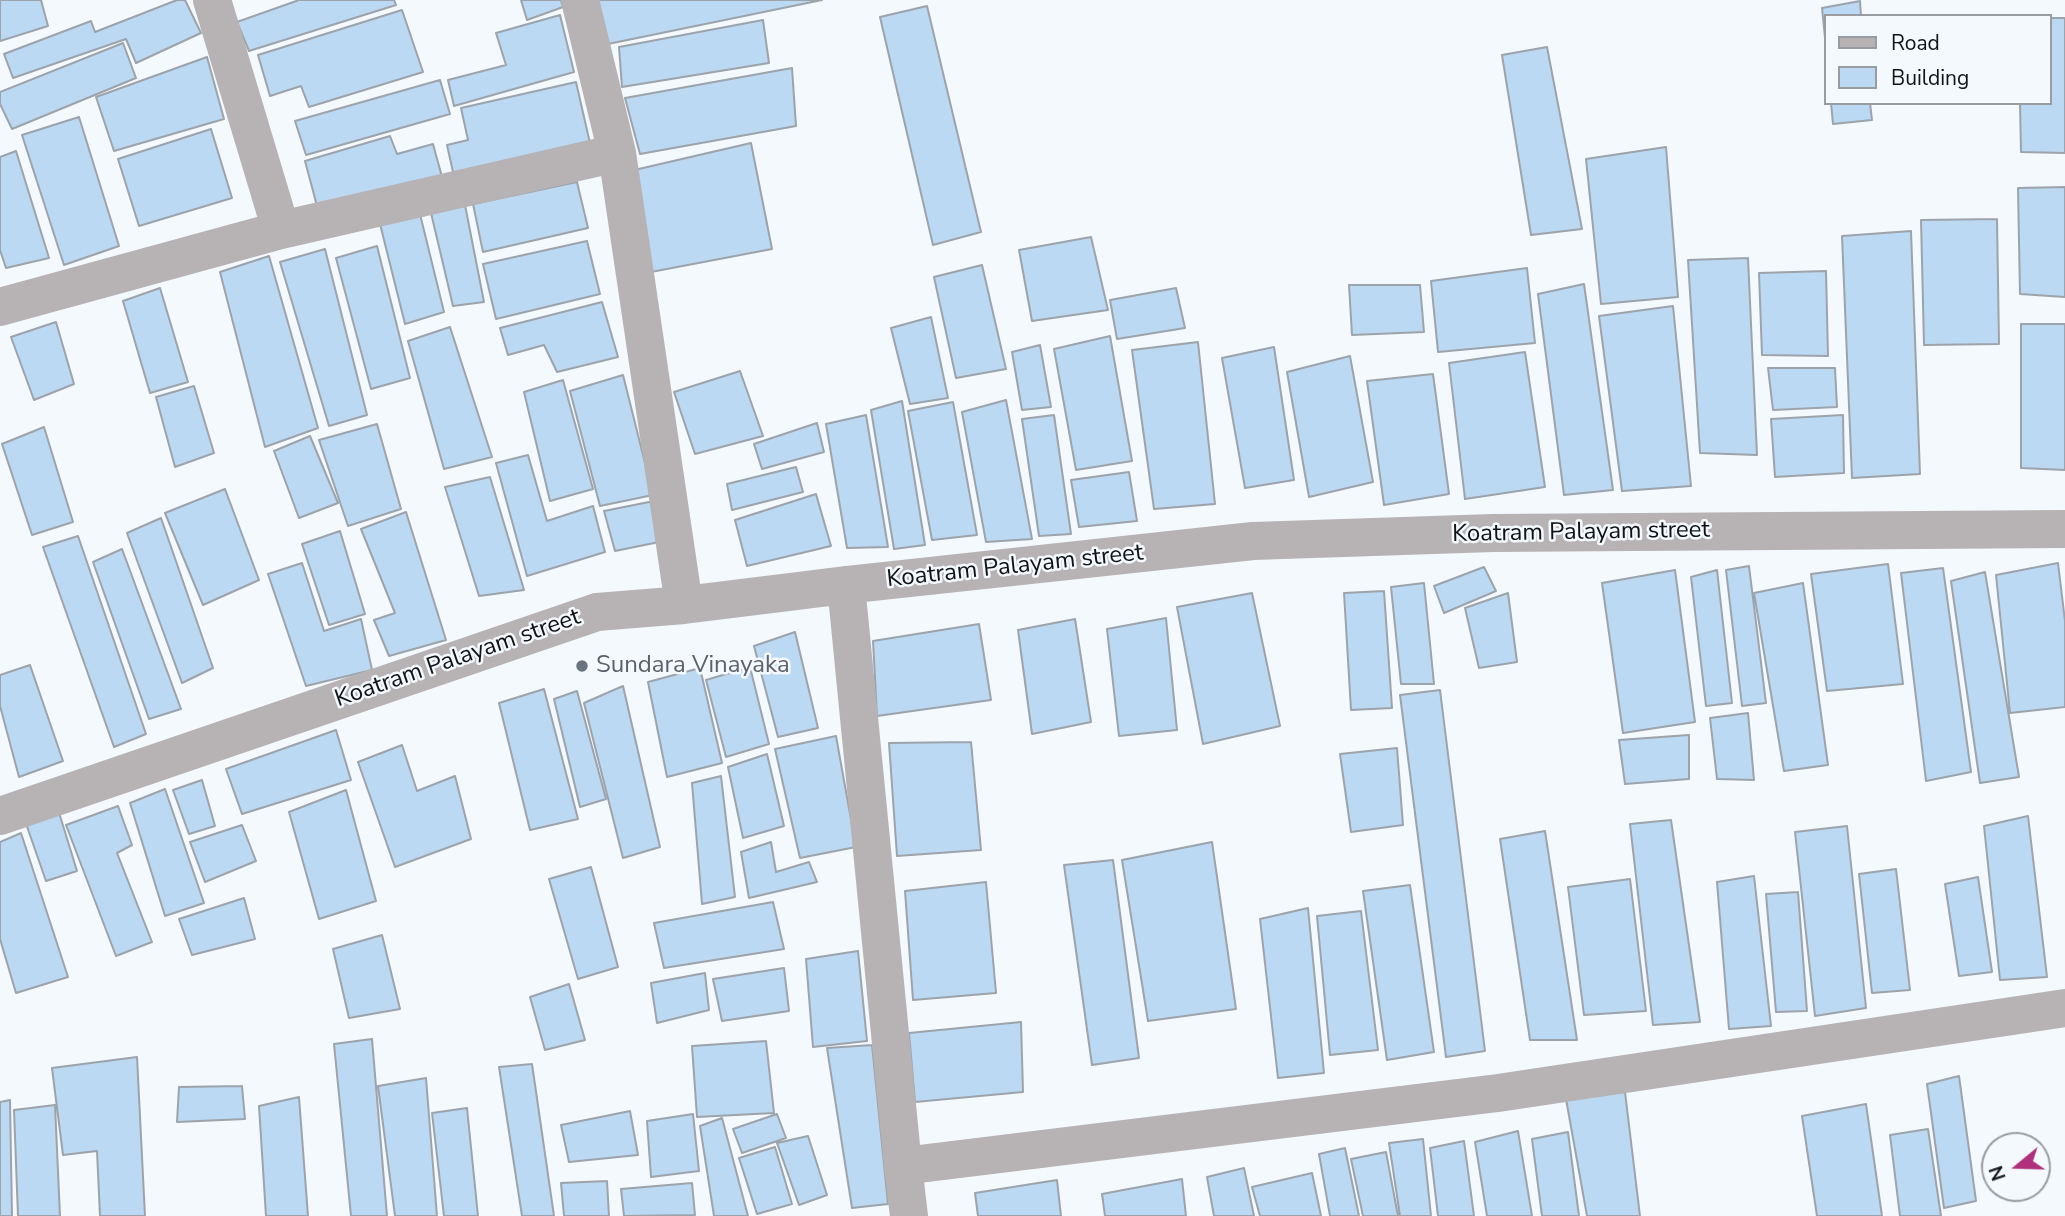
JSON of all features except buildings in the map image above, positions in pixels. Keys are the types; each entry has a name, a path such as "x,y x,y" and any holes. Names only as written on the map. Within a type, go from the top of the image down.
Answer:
{"street":[{"path":"212,0 281,230"},
{"path":"580,0 617,153 684,605"},
{"path":"0,307 281,230 617,153"},
{"name":"Koatram Palayam street","path":"0,816 597,612 684,605 846,584 1253,541 1493,533 2065,529"},
{"path":"846,584 909,1216"},
{"path":"903,1166 1498,1093 2065,1008"}],"place":[{"name":"Sundara Vinayaka","path":"582,666"}]}
